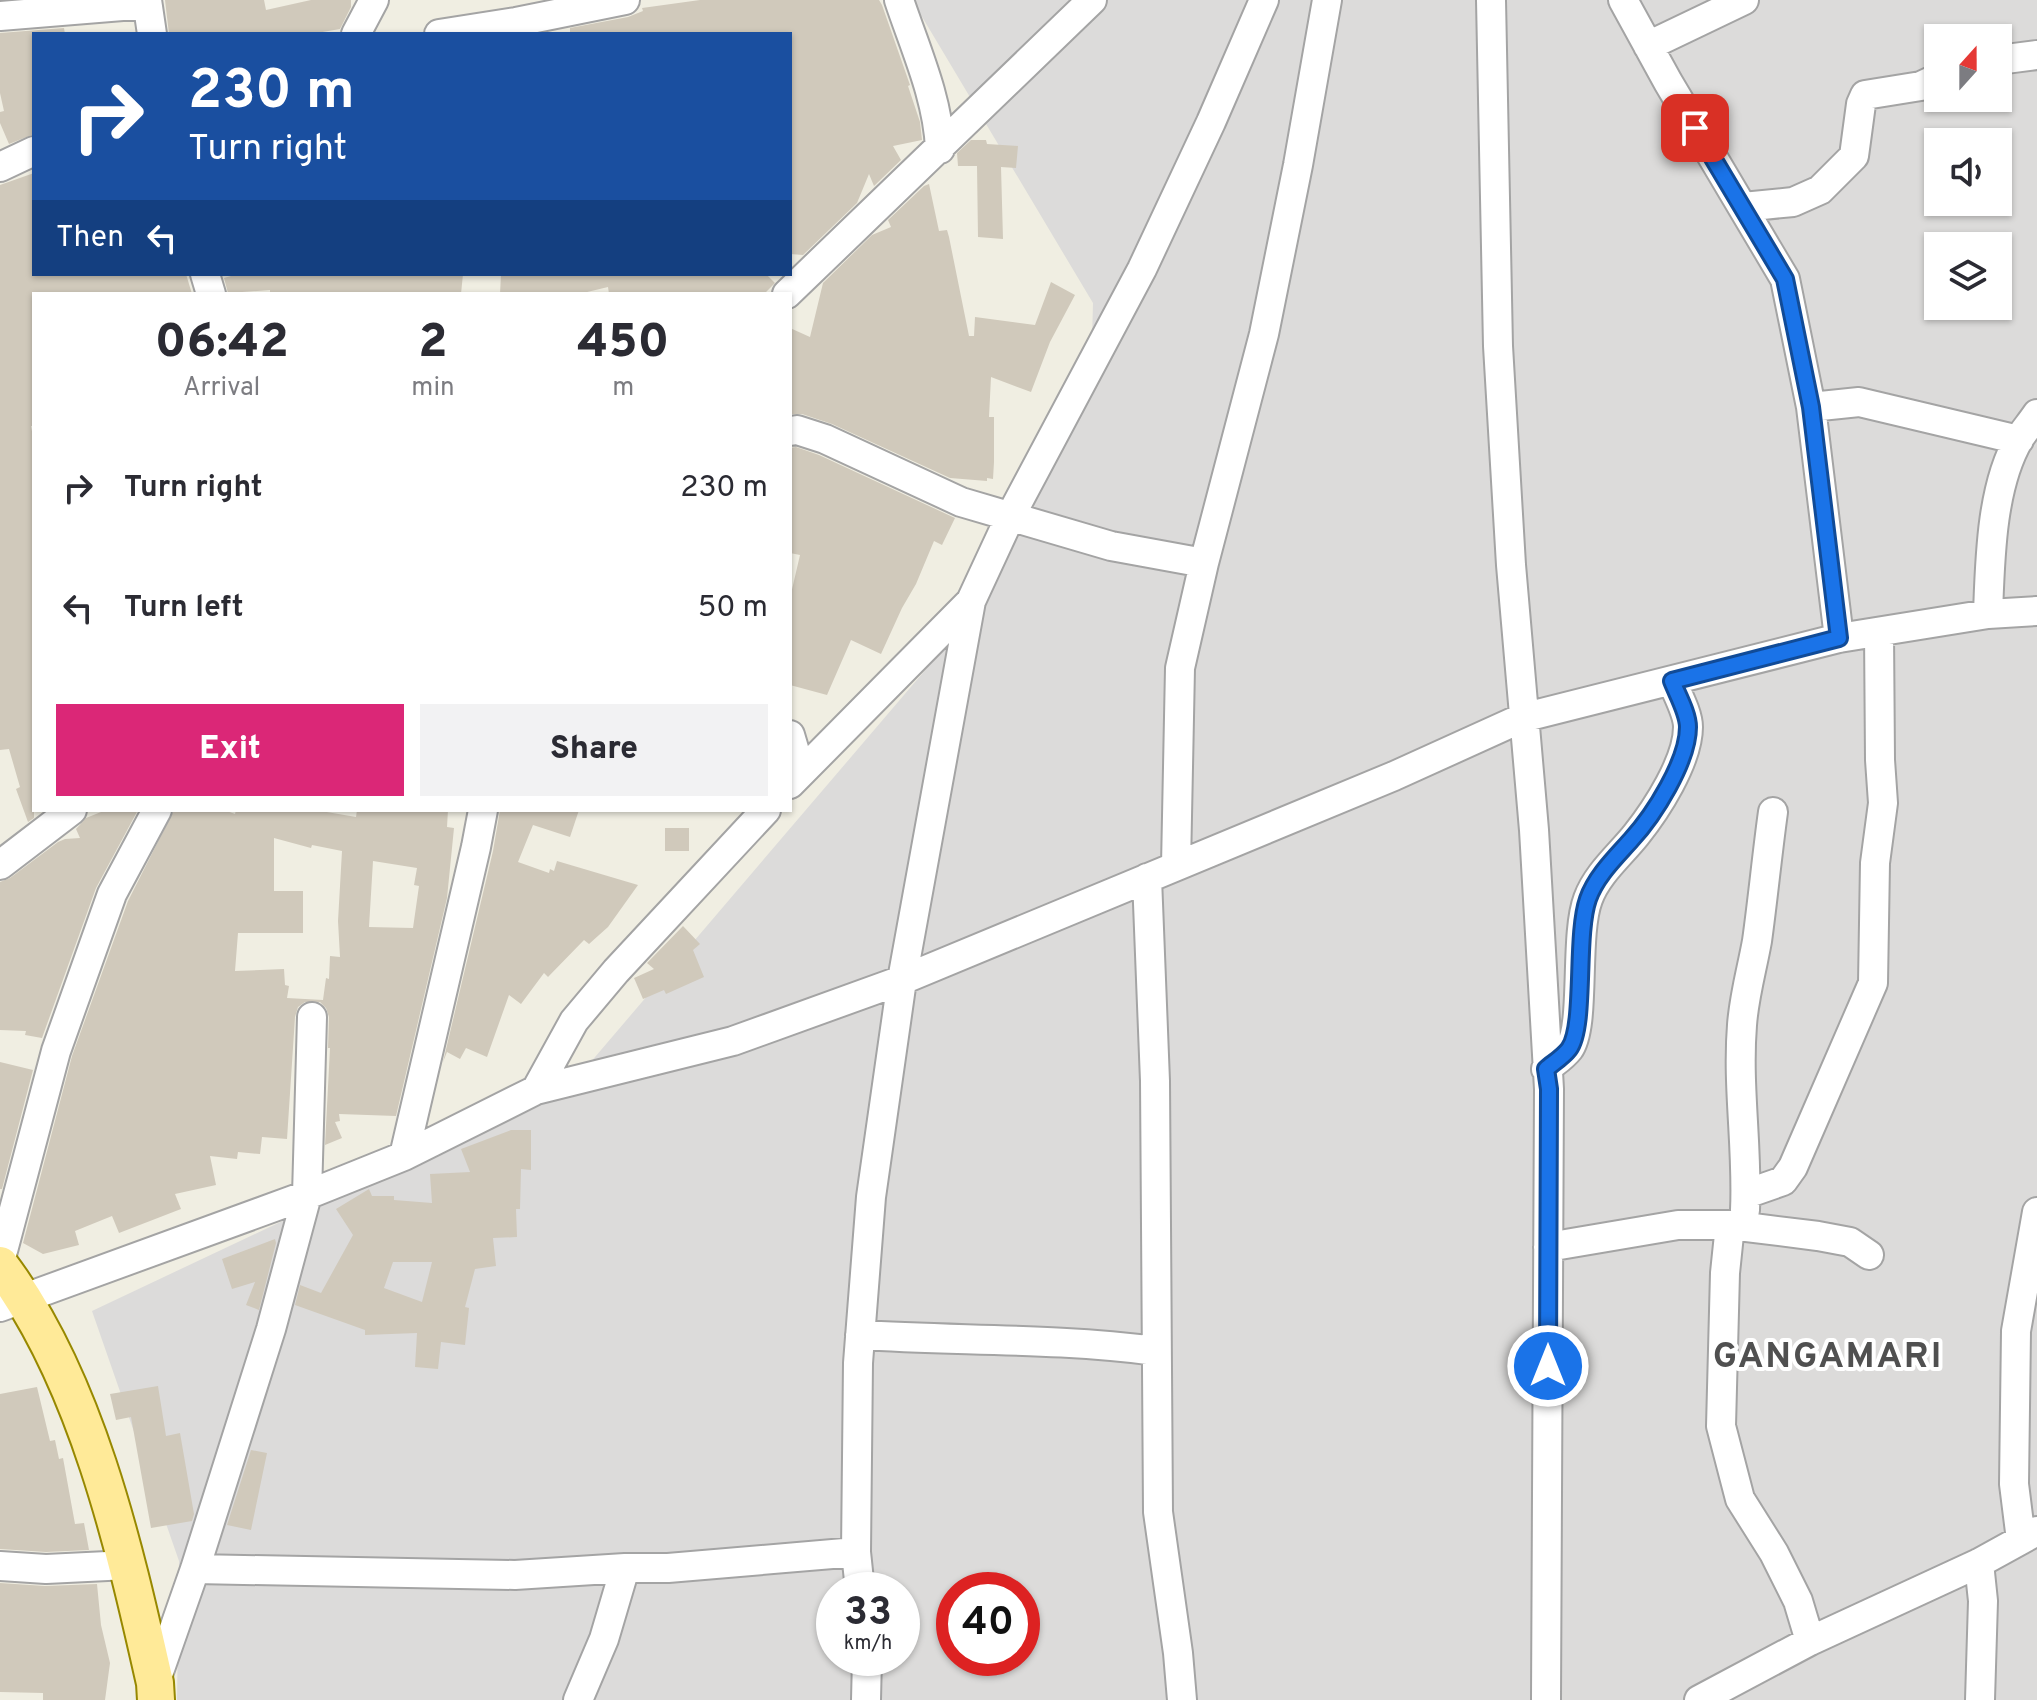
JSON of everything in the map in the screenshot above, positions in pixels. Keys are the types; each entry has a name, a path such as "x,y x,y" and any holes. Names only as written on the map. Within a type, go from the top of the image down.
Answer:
{"main road":[{"path":"0,1263 12,1302 78,1407 128,1565 155,1692"}],"street":[{"path":"357,32 374,0"},
{"path":"452,32 625,0"},
{"path":"899,0 930,93 939,128 940,149"},
{"path":"789,292 1092,0"},
{"path":"858,1572 860,1335 871,1197 902,980 971,601 1010,517 1142,269 1264,0"},
{"path":"1176,866 1180,668 1264,334 1327,0"},
{"path":"1491,0 1498,346 1522,718 1534,830 1549,1089 1546,1700"},
{"path":"1623,0 1785,279 1811,407 1839,638"},
{"path":"1648,46 1744,0"},
{"path":"0,16 147,2 152,32"},
{"path":"2012,58 2037,55"},
{"path":"1743,207 1793,202 1820,190 1854,156 1865,95 1924,85"},
{"path":"0,167 32,152"},
{"path":"1811,407 1859,402 2019,440"},
{"path":"1988,614 1992,531 2006,470 2019,440 2037,414"},
{"path":"792,431 825,439 961,502 1111,546 1204,563"},
{"path":"796,778 971,601"},
{"path":"12,1302 307,1195 404,1156 536,1090 733,1041 902,980 1394,776 1522,718 1839,638 1988,614 2037,611"},
{"path":"1746,1194 1783,1181 1793,1167 1873,983 1875,863 1883,803 1879,632"},
{"path":"1546,1069 1570,1048 1577,1027 1579,947 1588,898 1608,865 1636,834 1669,785 1683,750 1688,725 1672,681"},
{"path":"792,749 796,778"},
{"path":"0,865 69,812"},
{"path":"0,1263 56,1051 112,894 156,812"},
{"path":"404,1156 483,812"},
{"path":"536,1090 574,1021 616,971 764,812"},
{"path":"1773,812 1742,1027 1741,1102 1746,1194 1725,1273 1721,1426 1740,1499 1798,1601 1810,1641"},
{"path":"1147,878 1155,1081 1158,1512 1182,1700"},
{"path":"155,1692 271,1329 307,1195 312,1017"},
{"path":"1699,1700 1810,1641 1979,1563 2029,1536 2014,1484 2016,1331 2037,1212"},
{"path":"1548,1247 1678,1225 1737,1226 1850,1242 1869,1255"},
{"path":"860,1335 1061,1341 1156,1351"},
{"path":"195,1569 515,1575 668,1568 856,1552"},
{"path":"1979,1563 1983,1601 1980,1700"},
{"path":"0,1566 46,1569 128,1565"},
{"path":"578,1700 604,1639 625,1568"},
{"path":"866,1700 867,1676"}],"shaded area":[{"path":"912,0 2037,0 2037,1700 177,1700 179,1561 92,1311 572,1084 933,661 1092,340 1093,303"}],"building":[{"path":"165,0 264,0 266,10 311,0 351,0 351,7 340,29 323,32 169,32"},
{"path":"700,0 879,0 910,85 922,140 893,146 901,160 874,186 869,174 857,203 803,255 792,254 792,32 570,32 570,28 628,17 643,11 642,8"},
{"path":"64,28 65,32 32,32 32,135 9,144 0,123 0,112 4,111 0,93 0,33"},
{"path":"971,140 1018,146 1016,168 1001,167 1003,239 978,237 977,166 958,166 957,153"},
{"path":"32,174 32,276 187,276 191,292 32,292 34,818 28,822 16,789 20,787 9,749 0,750 0,185"},
{"path":"929,184 939,231 947,230 969,336 974,336 975,317 1035,325 1051,282 1075,295 1050,342 1031,392 991,377 989,417 994,417 994,462 993,479 987,478 987,481 950,478 832,424 802,414 792,414 792,329 810,337 823,283 872,235 891,227 888,220"},
{"path":"463,276 461,292 228,292 224,278"},
{"path":"501,276 768,276 775,283 766,292 609,292 608,287 587,292 500,292"},
{"path":"792,448 819,455 955,518 942,545 934,541 881,654 851,640 827,695 792,686 792,589 800,555 792,553"},
{"path":"101,812 137,812 96,888 42,1038 25,1035 26,1031 0,1030 0,882 58,842 80,838 76,829 86,818"},
{"path":"173,812 327,812 356,817 357,812 448,812 447,827 454,828 447,898 396,1116 339,1114 340,1121 335,1122 342,1138 325,1145 329,1017 320,1002 305,1002 298,1007 295,1017 287,1139 262,1137 260,1154 238,1152 237,1159 210,1156 216,1185 175,1194 181,1209 119,1233 112,1216 75,1231 79,1245 43,1254 23,1243 72,1056 128,901","holes":["274,838 311,848 312,845 342,851 338,921 340,957 330,956 329,979 326,978 323,1000 287,998 289,986 285,985 284,969 235,971 238,933 303,933 303,891 274,891","373,861 417,868 414,885 419,886 413,928 369,927"]},
{"path":"500,812 578,812 570,837 533,825 518,862 549,873 550,869 554,871 557,861 638,885 608,927 589,944 584,940 548,977 544,973 521,1004 509,995 487,1057 466,1048 460,1059 447,1052 443,1062"},
{"path":"665,828 689,828 689,851 665,851"},
{"path":"683,926 700,944 693,950 704,977 666,994 664,990 643,999 634,978 654,969 647,963"},
{"path":"0,1062 33,1070 2,1189 0,1189"},
{"path":"511,1130 531,1130 531,1170 521,1169 520,1209 516,1209 517,1237 493,1238 496,1266 475,1269 465,1307 469,1308 465,1345 441,1342 438,1369 415,1367 417,1333 365,1335 365,1330 295,1305 300,1285 321,1293 353,1235 336,1209 369,1189 372,1196 394,1196 394,1200 432,1203 430,1174 470,1172 461,1149","holes":["393,1262 432,1262 422,1302 384,1288"]},
{"path":"275,1239 259,1310 246,1305 255,1282 232,1289 222,1259"},
{"path":"158,1386 166,1436 180,1433 194,1514 192,1521 151,1528 131,1417 116,1420 110,1394"},
{"path":"37,1387 50,1441 55,1440 59,1459 63,1458 75,1524 84,1523 89,1550 46,1552 0,1549 0,1394"},
{"path":"251,1450 267,1453 251,1530 227,1525"},
{"path":"0,1583 45,1586 97,1584 101,1625 110,1663 105,1700 43,1700 43,1693 0,1692"}],"district":[{"name":"GANGAMARI","path":"1828,1354"}],"route":[{"path":"1548,1366 1549,1089 1546,1069 1570,1048 1577,1027 1579,947 1588,898 1608,865 1636,834 1669,785 1683,750 1688,725 1672,681 1839,638 1811,407 1785,279 1695,128"}]}
